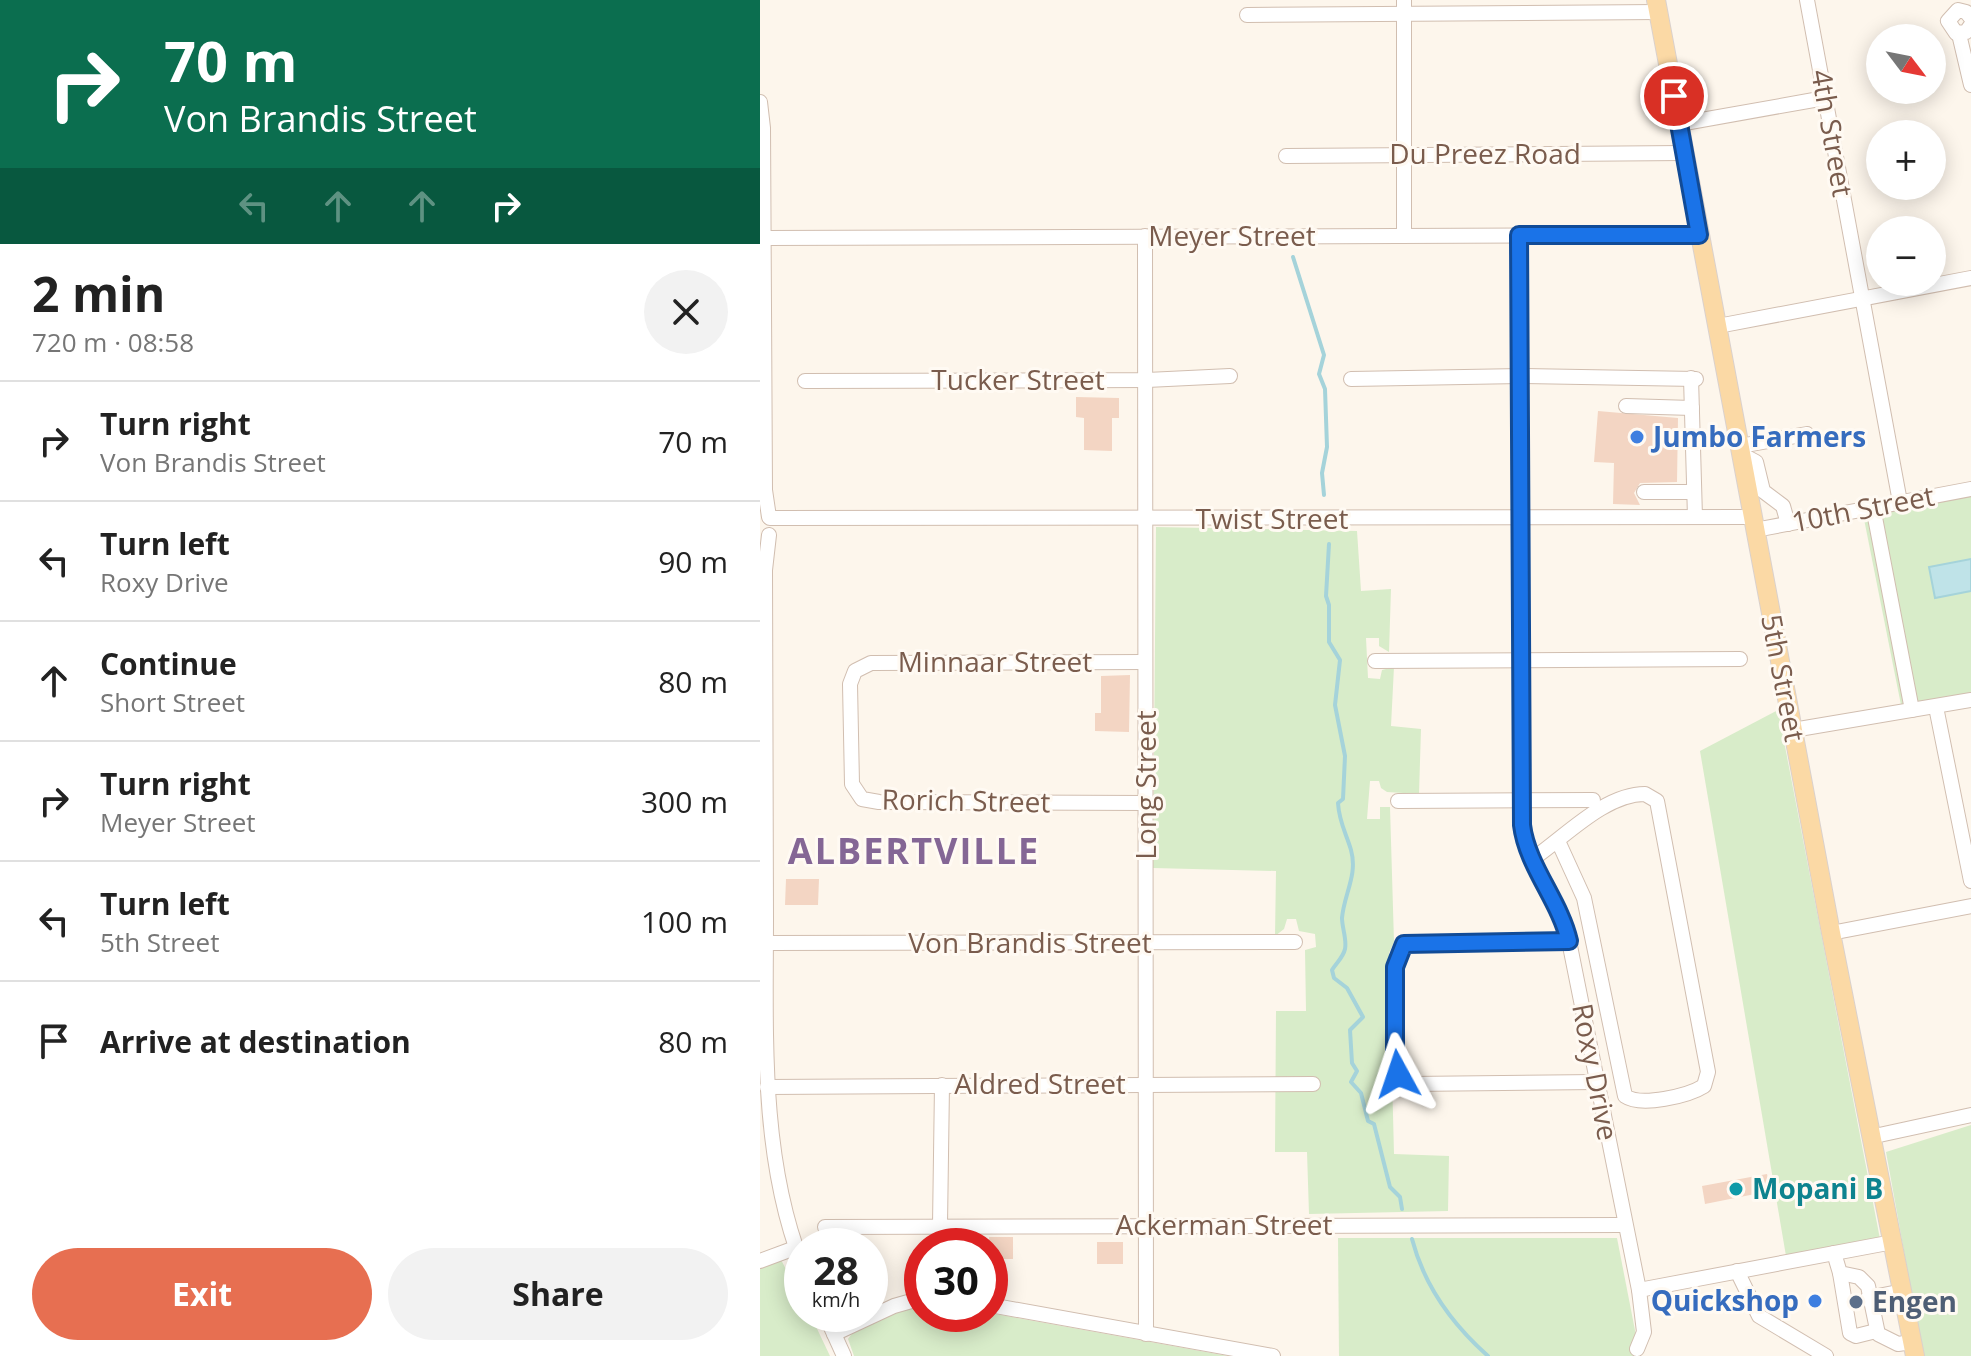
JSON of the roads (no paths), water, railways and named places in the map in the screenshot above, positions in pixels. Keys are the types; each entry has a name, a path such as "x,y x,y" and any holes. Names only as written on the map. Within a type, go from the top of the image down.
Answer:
{"main road":[{"name":"5th Street","path":"1658,6 1831,933 1914,1349"}],"street":[{"name":"4th Street","path":"1807,0 1900,502"},
{"path":"1404,6 1404,235"},
{"path":"1247,15 1404,6 1658,6"},
{"path":"1961,8 1948,24 1965,29 1971,85"},
{"path":"1679,124 1825,98"},
{"path":"760,102 765,238 767,1087 772,1175 789,1228"},
{"name":"Du Preez Road","path":"1286,156 1684,153"},
{"name":"Roxy Drive","path":"1519,235 1524,838 1562,916 1569,941 1623,1225 1639,1290 1644,1332 1637,1349"},
{"name":"Meyer Street","path":"765,238 1699,235"},
{"name":"Long Street","path":"1145,236 1145,1084 1149,1224 1146,1334"},
{"path":"1718,326 1971,278"},
{"name":"Tucker Street","path":"805,381 1147,380 1230,376"},
{"path":"1351,379 1521,376 1693,378 1695,517"},
{"path":"1626,406 1692,408"},
{"path":"1740,450 1807,434"},
{"path":"1740,450 1756,462 1763,491 1783,506 1788,524"},
{"name":"10th Street","path":"1754,524 1788,524 1971,489"},
{"path":"1644,492 1694,492"},
{"path":"1873,507 1912,710"},
{"name":"Twist Street","path":"765,525 791,520 1521,517 1695,517 1754,524"},
{"path":"1375,661 1740,659"},
{"name":"Minnaar Street","path":"852,677 861,665 871,663 1145,662"},
{"name":"Rorich Street","path":"852,677 852,784 862,799 1146,803"},
{"path":"1793,730 1971,700"},
{"path":"1936,707 1971,881"},
{"path":"1534,858 1558,841 1620,798 1645,794 1657,801 1708,1072 1707,1083 1699,1089 1636,1100 1625,1096 1584,898 1558,841"},
{"path":"1398,801 1593,800"},
{"path":"1831,933 1971,906"},
{"path":"1569,941 1404,944 1395,967 1395,1063 1398,1074 1411,1084 1597,1082"},
{"name":"Von Brandis Street","path":"766,943 1295,942"},
{"name":"Aldred Street","path":"767,1087 1313,1084"},
{"path":"940,1225 942,1085"},
{"path":"1870,1137 1971,1115"},
{"name":"Ackerman Street","path":"825,1227 1623,1225"},
{"path":"1639,1290 1893,1242"},
{"path":"760,1261 784,1252"},
{"path":"1834,1253 1850,1333 1856,1336 1876,1331 1914,1349"},
{"path":"1737,1271 1759,1316 1826,1356"},
{"path":"1840,1273 1865,1281 1876,1331"},
{"path":"1868,1298 1903,1291"},
{"path":"844,1356 834,1334 904,1303"},
{"path":"1008,1308 1273,1356"}],"water":[{"path":"1971,559 1971,591 1935,598 1929,567"}],"waterway":[{"path":"1293,257 1324,355 1319,374 1325,389 1327,447 1322,473 1324,495"},
{"path":"1329,544 1326,596 1329,605 1329,642 1340,660 1335,705 1345,756 1343,799 1338,803 1353,859 1342,918 1345,949 1332,970 1334,978 1347,988 1363,1017 1350,1030 1352,1063 1357,1071 1351,1082 1361,1093 1368,1121 1374,1124 1390,1187 1400,1197 1402,1209"},
{"path":"1412,1239 1424,1272 1441,1303 1488,1356"}],"place":[{"name":"Jumbo Farmers","path":"1637,437"},
{"name":"Mopani B","path":"1736,1189"},
{"name":"Quickshop","path":"1815,1301"},
{"name":"Engen","path":"1856,1302"}],"district":[{"name":"ALBERTVILLE","path":"914,851"}]}
